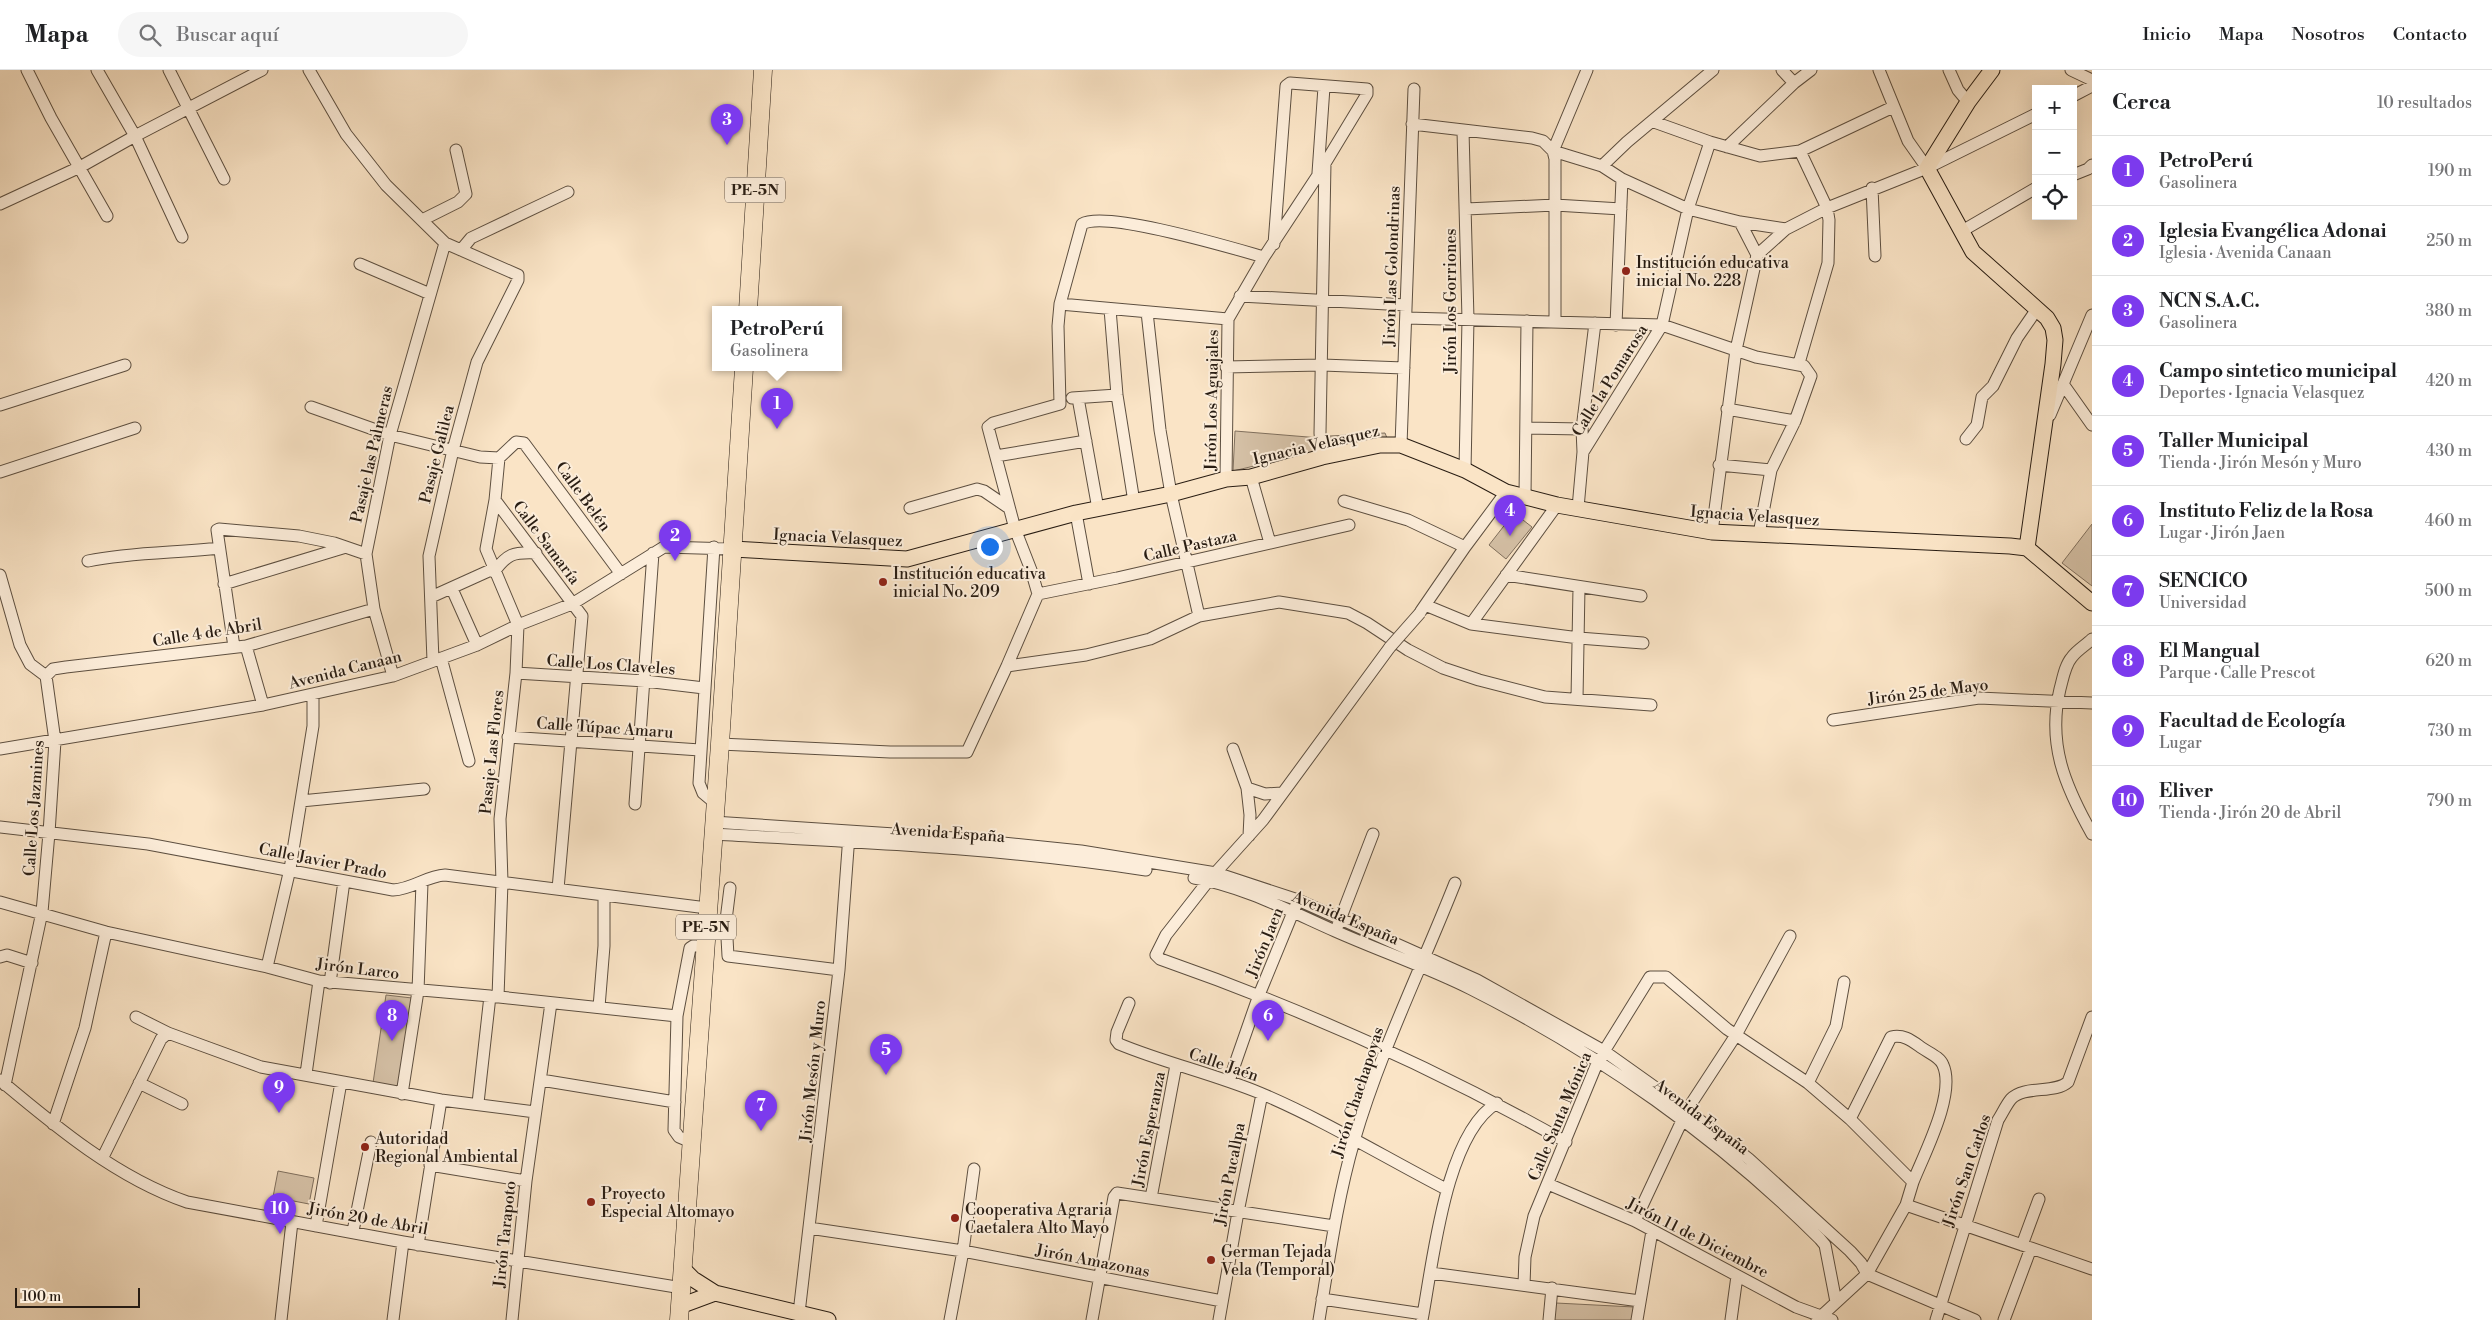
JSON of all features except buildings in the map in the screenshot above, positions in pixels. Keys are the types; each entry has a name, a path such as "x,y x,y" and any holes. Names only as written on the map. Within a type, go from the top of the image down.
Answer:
{"highway":[{"name":"PE-5N","path":"748,306 763,70"},
{"name":"PE-5N","path":"680,1313 744,371"}],"main road":[{"path":"1992,70 1968,102 1926,168 1973,252 2037,309 2053,328 2055,340 2045,430 2027,548 2092,603"},
{"name":"Ignacia Velasquez","path":"733,549 907,559 1015,528 1171,494 1226,479 1251,477 1322,457 1380,445 1402,445 1465,470 1506,492 1557,505 1712,532 2027,548"},
{"path":"683,1269 693,1280 715,1293 828,1320"},
{"path":"680,1313 715,1293"}],"street":[{"path":"27,70 51,118 107,216"},
{"path":"97,70 135,136 182,237"},
{"path":"169,70 224,179"},
{"path":"235,70 240,81"},
{"path":"0,204 80,167 262,70"},
{"path":"309,70 346,134 386,185 445,243 461,250 471,238 568,192"},
{"path":"1602,166 1627,142 1654,122 1714,70"},
{"path":"1782,70 1794,83"},
{"path":"1727,147 1794,83 1811,70"},
{"path":"1879,70 1908,141 1926,168"},
{"path":"1949,70 1958,90 1968,102"},
{"path":"2072,70 2092,80"},
{"path":"1555,321 1553,151 1586,71"},
{"path":"1274,244 1286,86 1290,83 1324,87 1318,175"},
{"path":"2077,94 2092,86"},
{"name":"Jirón Los Aguajales","path":"1226,479 1228,320 1240,296 1318,175 1368,91 1368,89 1324,87"},
{"name":"Jirón Las Golondrinas","path":"1402,445 1414,89"},
{"path":"1654,122 1710,142 1760,156 1800,152 1893,107"},
{"path":"1712,532 1736,350 1757,255 1786,229 1826,208 1926,168 2032,116"},
{"path":"1412,124 1532,138 1543,141 1553,151 1602,166 1622,179 1688,209 1740,222 1786,229"},
{"name":"Jirón Los Gorriones","path":"1463,131 1468,318 1465,470"},
{"name":"Calle la Pomarosa","path":"1583,452 1662,325 1688,209 1710,142"},
{"path":"422,220 458,202 466,194 456,150"},
{"path":"1799,363 1828,264 1829,220 1826,208 1800,152"},
{"path":"1322,457 1320,433 1325,163"},
{"path":"2077,173 2088,169 2092,165"},
{"path":"1616,325 1622,179"},
{"path":"1872,188 1874,256"},
{"path":"1962,231 2032,190"},
{"path":"1466,209 1555,205 1620,209"},
{"path":"720,744 890,752 966,753 1038,594 1009,508 990,425 1058,406 1061,398 1058,326 1060,304 1079,229 1082,224 1091,220 1184,235 1264,257"},
{"path":"1740,222 1757,255"},
{"name":"Pasaje las Palmeras","path":"393,676 374,610 366,554 390,435 445,243"},
{"name":"Pasaje Galilea","path":"461,250 516,272 518,280 477,362 453,450 429,556 437,659 469,762"},
{"path":"360,264 430,294"},
{"path":"1240,296 1406,305"},
{"path":"1060,304 1228,320"},
{"path":"1110,309 1117,395 1134,502"},
{"path":"1966,440 1977,425 1982,397 1993,386 2017,338 2037,309"},
{"path":"1147,312 1160,430 1171,494 1199,616"},
{"path":"2045,430 2092,315"},
{"path":"1407,318 1468,318 1616,325 1662,325 1736,350 1779,362 1799,363 1809,370 1811,376 1795,420 1771,470 1760,534"},
{"path":"1524,496 1527,321"},
{"path":"1578,508 1583,452 1582,429 1594,323"},
{"path":"0,404 125,364"},
{"path":"1226,366 1322,365 1404,368"},
{"path":"2063,384 2092,425"},
{"path":"1061,398 1117,395"},
{"path":"1078,398 1098,509"},
{"path":"311,407 390,435 480,457 499,458 495,500 486,549 493,571 518,625"},
{"path":"1727,409 1795,420"},
{"path":"0,472 135,428"},
{"path":"1526,428 1582,429"},
{"name":"Calle Belén","path":"499,458 516,442 520,442 528,447 621,574"},
{"path":"996,456 1086,442"},
{"path":"1720,465 1771,470"},
{"path":"1251,477 1270,543"},
{"path":"910,508 977,489 984,491 1009,508"},
{"path":"1506,492 1464,547 1422,609 1390,647 1282,793 1249,836 1213,876 1155,952 1160,959 1259,995 1386,1050 1497,1103 1566,1142"},
{"name":"Calle Samaría","path":"495,500 582,616 558,889"},
{"path":"1344,501 1408,520 1464,547"},
{"path":"1471,624 1557,505"},
{"path":"1076,514 1088,584"},
{"name":"Calle Pastaza","path":"1038,594 1349,525"},
{"path":"234,647 217,530 222,528 299,536 346,547 366,554"},
{"path":"224,584 346,547"},
{"name":"Avenida Canaan","path":"0,749 263,705 393,676 477,645 518,625 572,604 664,547 733,549"},
{"path":"88,561 118,555 219,548"},
{"path":"714,548 700,750 700,788 715,803"},
{"path":"431,597 493,571 509,556 521,552 536,553"},
{"path":"635,804 653,553"},
{"path":"0,575 20,645 30,664 46,676"},
{"path":"1506,575 1641,596"},
{"path":"1576,699 1579,586"},
{"path":"452,589 477,645"},
{"path":"1007,666 1086,654 1150,639 1199,616 1279,602 1348,613 1408,650 1443,668 1545,697 1651,705"},
{"path":"1422,609 1471,624 1579,638 1643,643"},
{"name":"Calle 4 de Abril","path":"46,676 53,669 66,667 246,646 374,610"},
{"name":"Pasaje Las Flores","path":"478,1103 494,996 502,882 500,819 516,673 518,625"},
{"path":"2092,639 2072,656 2064,672 2057,701 2054,729 2057,755 2075,804 2092,834"},
{"path":"246,646 263,705"},
{"name":"Calle Los Claveles","path":"516,673 645,681 704,688"},
{"name":"Calle Los Jazmines","path":"3,1082 32,963 42,912 55,741 46,676"},
{"path":"267,967 290,869 314,711 313,694"},
{"name":"Jirón 25 de Mayo","path":"1833,720 1979,698 2092,703"},
{"name":"Calle Túpac Amaru","path":"508,737 700,750"},
{"path":"1233,749 1247,788 1250,815 1249,836"},
{"path":"1247,788 1265,794 1282,793"},
{"path":"301,801 424,789"},
{"name":"Calle Javier Prado","path":"0,828 148,844 290,869 392,890 404,890 422,883 430,876 445,875 604,896 707,913 726,920"},
{"name":"Avenida España","path":"713,828 849,837 955,838 1082,851 1213,876 1298,900 1342,920 1423,962"},
{"path":"1335,931 1342,920 1373,834"},
{"name":"Jirón Mesón y Muro","path":"807,1316 809,1228 839,970 849,837"},
{"name":"Avenida España","path":"1213,876 1335,931 1477,980 1601,1056 1685,1115 1850,1251 1861,1263 1867,1274"},
{"path":"306,1074 344,881"},
{"path":"402,1094 418,991 422,883"},
{"name":"Jirón Chachapoyas","path":"1319,1320 1334,1226 1354,1141 1386,1050 1454,883"},
{"path":"730,888 726,920 726,954 730,957 839,970"},
{"path":"599,1007 604,946 604,896"},
{"name":"Jirón Jaen","path":"1229,1081 1259,995 1298,900"},
{"name":"Jirón Larco","path":"0,902 42,912 106,932 267,967 325,982 494,996 677,1016"},
{"path":"53,1124 85,1028 106,932"},
{"path":"1635,1222 1685,1115 1736,1035 1790,936"},
{"path":"692,1142 675,1134 677,1016 690,948 693,946 705,946"},
{"path":"0,956 7,955 32,963"},
{"name":"Calle Santa Mónica","path":"1524,1285 1525,1257 1534,1216 1601,1056 1650,977 1666,977 1736,1035"},
{"path":"1808,1082 1836,1026 1844,982"},
{"name":"Jirón Tarapoto","path":"512,1320 526,1181 551,1003"},
{"name":"Calle Jaén","path":"1129,1003 1117,1032 1116,1040 1125,1046 1262,1094 1318,1119 1354,1141 1446,1189"},
{"name":"Jirón San Carlos","path":"1936,1320 1998,1120 2010,1100 2015,1096 2038,1090 2062,1087 2068,1082 2092,1017"},
{"path":"136,1018 168,1033 261,1067 306,1074 402,1094 535,1112"},
{"path":"102,1159 161,1039 168,1033"},
{"path":"1736,1035 1808,1082 1850,1119 1913,1182"},
{"path":"1819,1318 1867,1274 1906,1205 1942,1108 1946,1088 1945,1074 1939,1059 1904,1037 1891,1037 1850,1119"},
{"name":"Jirón Esperanza","path":"1151,1198 1176,1065"},
{"path":"541,1080 675,1102"},
{"name":"Jirón 20 de Abril","path":"3,1082 53,1124 102,1159 159,1192 187,1202 418,1245 682,1288"},
{"path":"316,1226 341,1082"},
{"path":"138,1083 182,1104"},
{"name":"Jirón Pucallpa","path":"1219,1320 1238,1212 1262,1094"},
{"path":"418,1245 441,1100"},
{"path":"1322,1299 1422,1317 1446,1189 1468,1133 1486,1109 1497,1103"},
{"path":"353,1232 371,1142"},
{"path":"430,1165 526,1181"},
{"path":"950,1320 964,1251 974,1169"},
{"name":"Avenida España","path":"1760,1175 1825,1245 1836,1302"},
{"name":"Jirón 11 de Diciembre","path":"1548,1184 1635,1222 1796,1307 1819,1318 1832,1320"},
{"path":"1092,1320 1115,1194 1334,1226"},
{"path":"2004,1320 2039,1199"},
{"path":"1906,1205 2092,1269"},
{"path":"281,1320 292,1222"},
{"name":"Jirón Amazonas","path":"809,1228 964,1251 1222,1301"},
{"path":"1638,1320 1652,1231"},
{"path":"392,1320 403,1242"},
{"path":"1431,1273 1640,1301"},
{"path":"1867,1274 1975,1320"},
{"path":"1731,1320 1737,1276"},
{"path":"1549,1320 1552,1288"}],"shaded area":[{"path":"1235,431 1320,438 1322,450 1233,471"},
{"path":"1385,433 1387,438 1329,446 1330,436"},
{"path":"1514,513 1532,527 1506,559 1489,545"},
{"path":"2092,524 2092,586 2062,563"},
{"path":"386,995 412,998 399,1087 373,1083"},
{"path":"278,1171 314,1178 309,1204 273,1197"},
{"path":"1556,1303 1634,1307 1632,1320 1553,1320"}],"place":[{"name":"NCN S.A.C.","path":"727,145"},
{"name":"Institución educativa inicial No. 228","path":"1626,271"},
{"name":"PetroPerú","path":"777,429"},
{"name":"Campo sintetico municipal","path":"1510,536"},
{"name":"Iglesia Evangélica Adonai","path":"675,561"},
{"name":"Institución educativa inicial No. 209","path":"883,582"},
{"name":"El Mangual","path":"392,1041"},
{"name":"Instituto Feliz de la Rosa","path":"1268,1041"},
{"name":"Taller Municipal","path":"886,1075"},
{"name":"Facultad de Ecología","path":"279,1113"},
{"name":"SENCICO","path":"761,1131"},
{"name":"Autoridad Regional Ambiental","path":"365,1147"},
{"name":"Proyecto Especial Altomayo","path":"591,1202"},
{"name":"Cooperativa Agraria Caetalera Alto Mayo","path":"955,1218"},
{"name":"Eliver","path":"280,1234"},
{"name":"German Tejada Vela (Temporal)","path":"1211,1260"}]}
